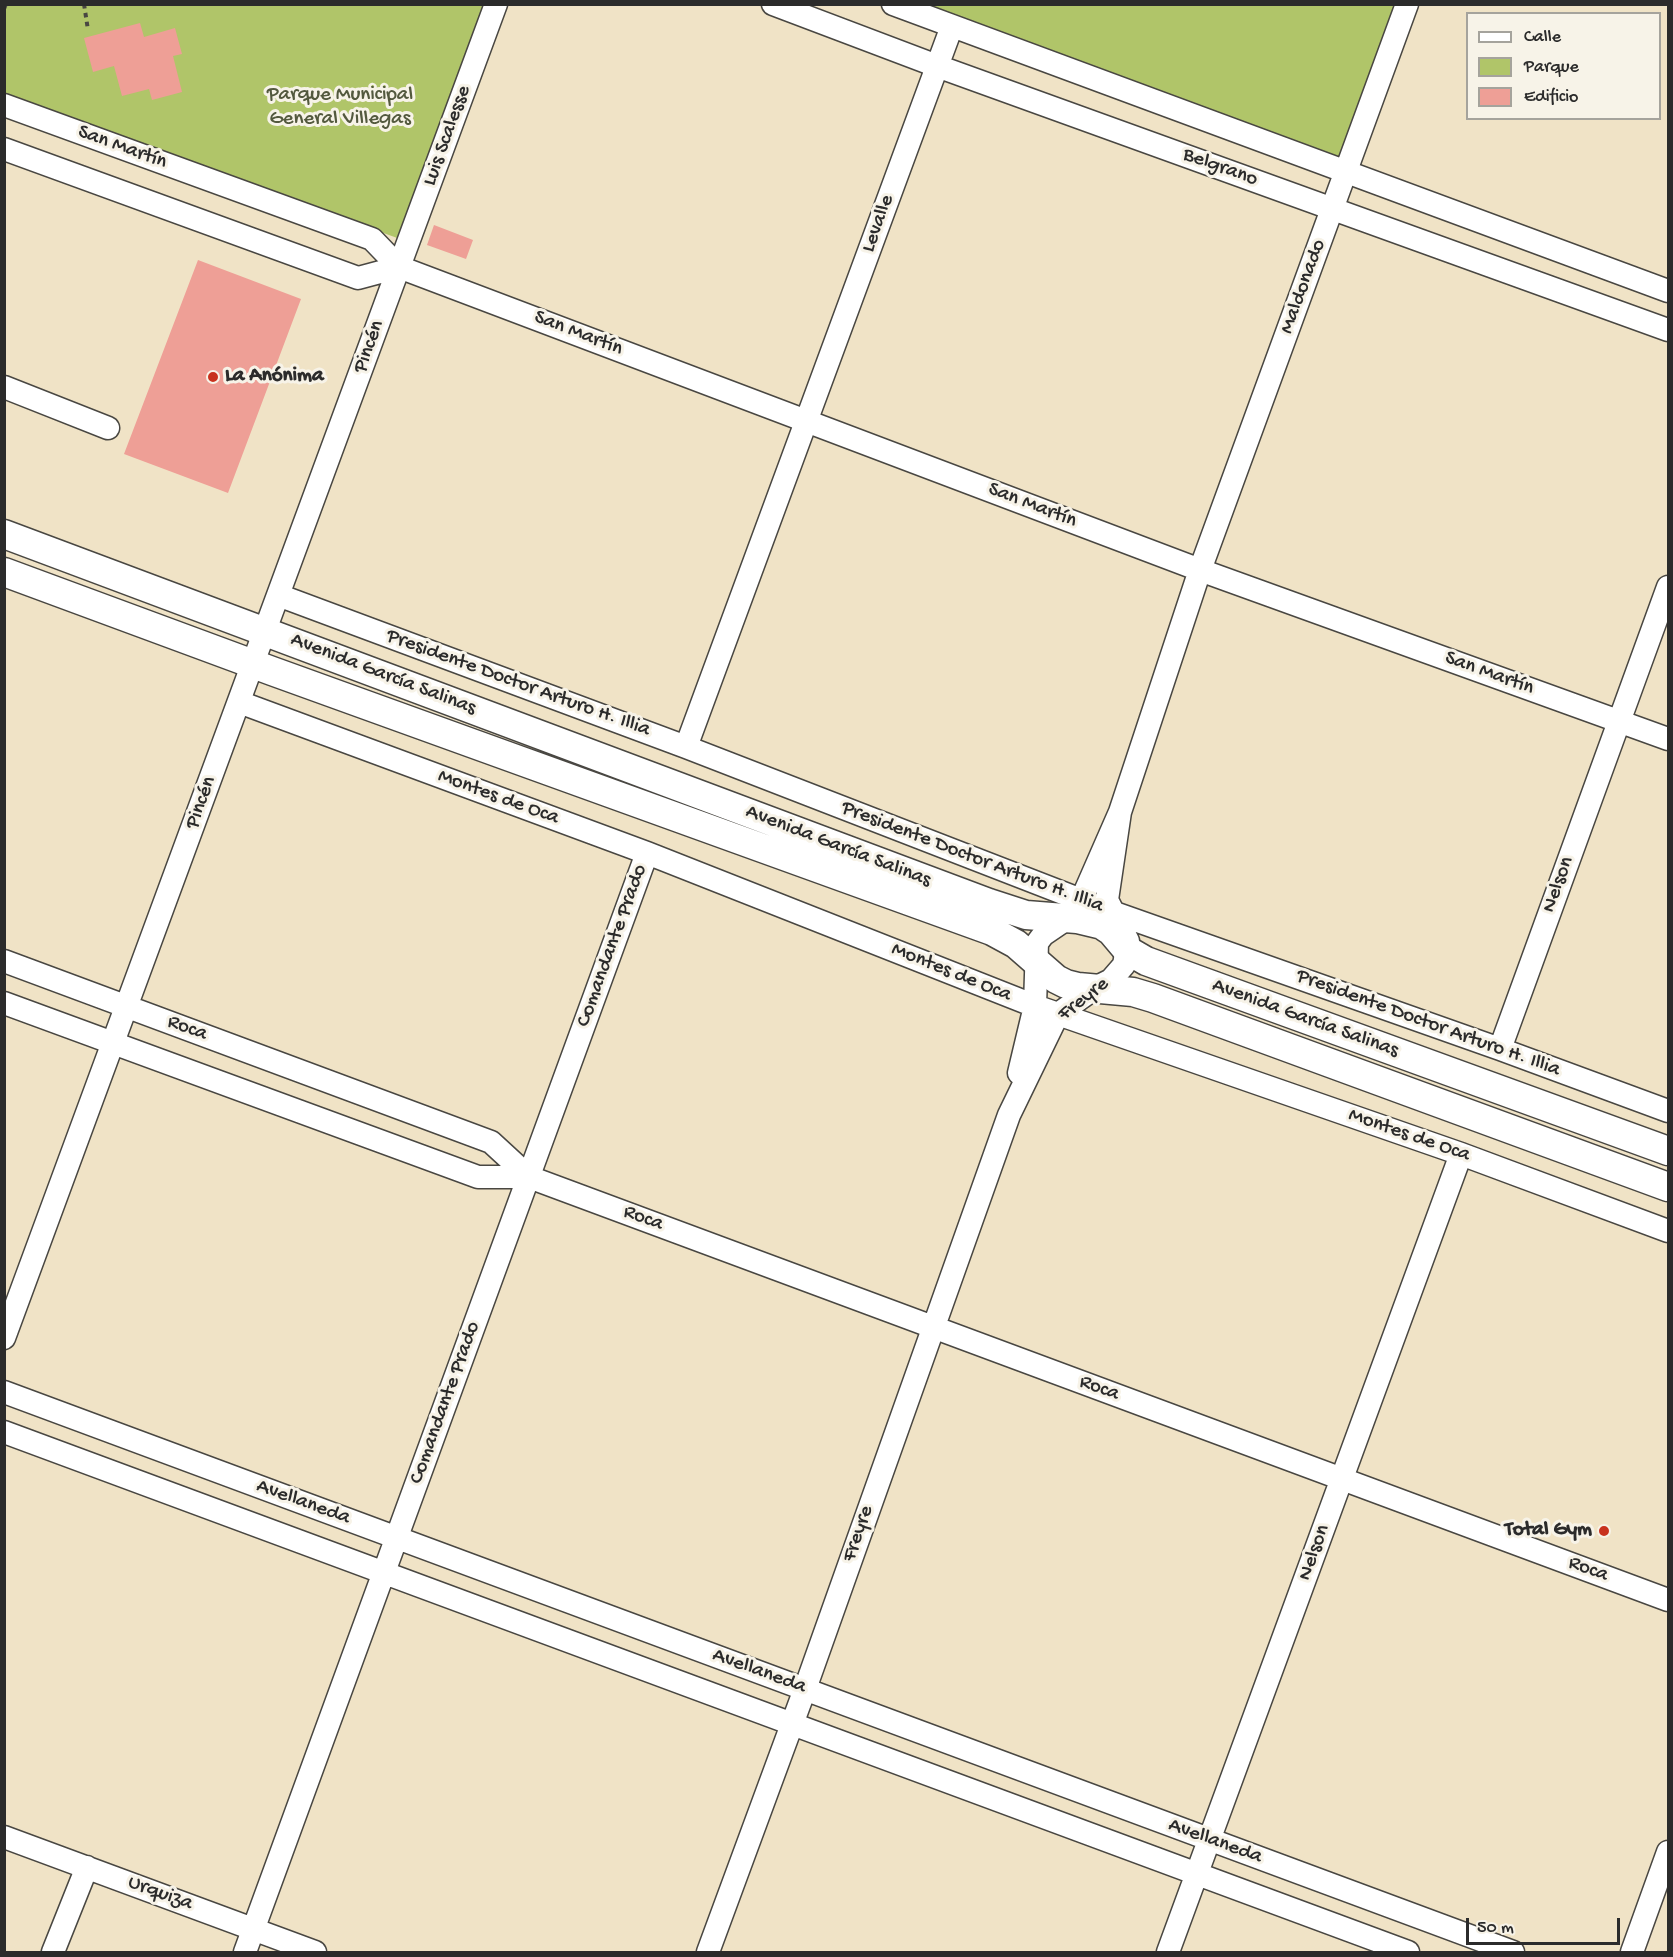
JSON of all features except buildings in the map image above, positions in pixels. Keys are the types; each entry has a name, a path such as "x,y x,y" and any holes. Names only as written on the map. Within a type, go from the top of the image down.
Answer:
{"main road":[{"name":"Avenida García Salinas","path":"4,534 989,903 1037,917 1074,909 1088,921 1102,925 1111,931 1127,950 1146,961 1668,1151"},
{"name":"Avenida García Salinas","path":"4,572 992,931 1016,944 1056,979 1078,987 1133,992 1154,998 1668,1187"}],"street":[{"name":"Luis Scalesse","path":"399,267 496,4"},
{"name":"Belgrano","path":"773,4 937,66 1668,330"},
{"name":"Belgrano","path":"893,4 1668,291"},
{"name":"Maldonado","path":"1200,570 1407,4"},
{"name":"Levalle","path":"806,421 952,26"},
{"name":"San Martín","path":"4,105 372,239 399,267 1200,570 1668,739"},
{"name":"San Martín","path":"4,149 358,278 399,267"},
{"name":"Pincén","path":"4,1338 399,267"},
{"path":"4,387 108,428"},
{"path":"686,747 806,421"},
{"path":"1074,909 1120,812 1200,570"},
{"name":"Nelson","path":"1500,1049 1668,587"},
{"name":"Presidente Doctor Arturo H. Illia","path":"278,595 686,747 1074,909 1112,912 1668,1111"},
{"name":"Montes de Oca","path":"239,702 647,853 1035,1006 1461,1154 1668,1231"},
{"path":"1120,812 1107,900 1128,941 1127,950"},
{"name":"Comandante Prado","path":"245,1953 647,853"},
{"name":"Freyre","path":"1009,1115 1035,1006 1037,943 1043,935 1074,909"},
{"name":"Freyre","path":"708,1953 1009,1115 1058,1014 1095,988 1111,980 1124,965 1127,950"},
{"name":"Roca","path":"4,961 491,1142 529,1176 1668,1600"},
{"name":"Roca","path":"4,1003 478,1177 529,1176"},
{"name":"Nelson","path":"1168,1953 1461,1154"},
{"name":"Avellaneda","path":"4,1392 1513,1953"},
{"name":"Avellaneda","path":"4,1432 1408,1953"},
{"name":"Urquiza","path":"4,1837 315,1953"},
{"path":"1632,1953 1668,1852"},
{"path":"53,1953 87,1867"}],"path":[{"path":"4,9 6,4"},
{"path":"84,4 88,30"}],"green space":[{"name":"Parque Municipal General Villegas","path":"4,5 488,5 400,239 5,96"},
{"path":"918,5 1397,5 1340,160"}],"place":[{"name":"La Anónima","path":"213,377"},
{"name":"Total Gym","path":"1604,1531"}]}
